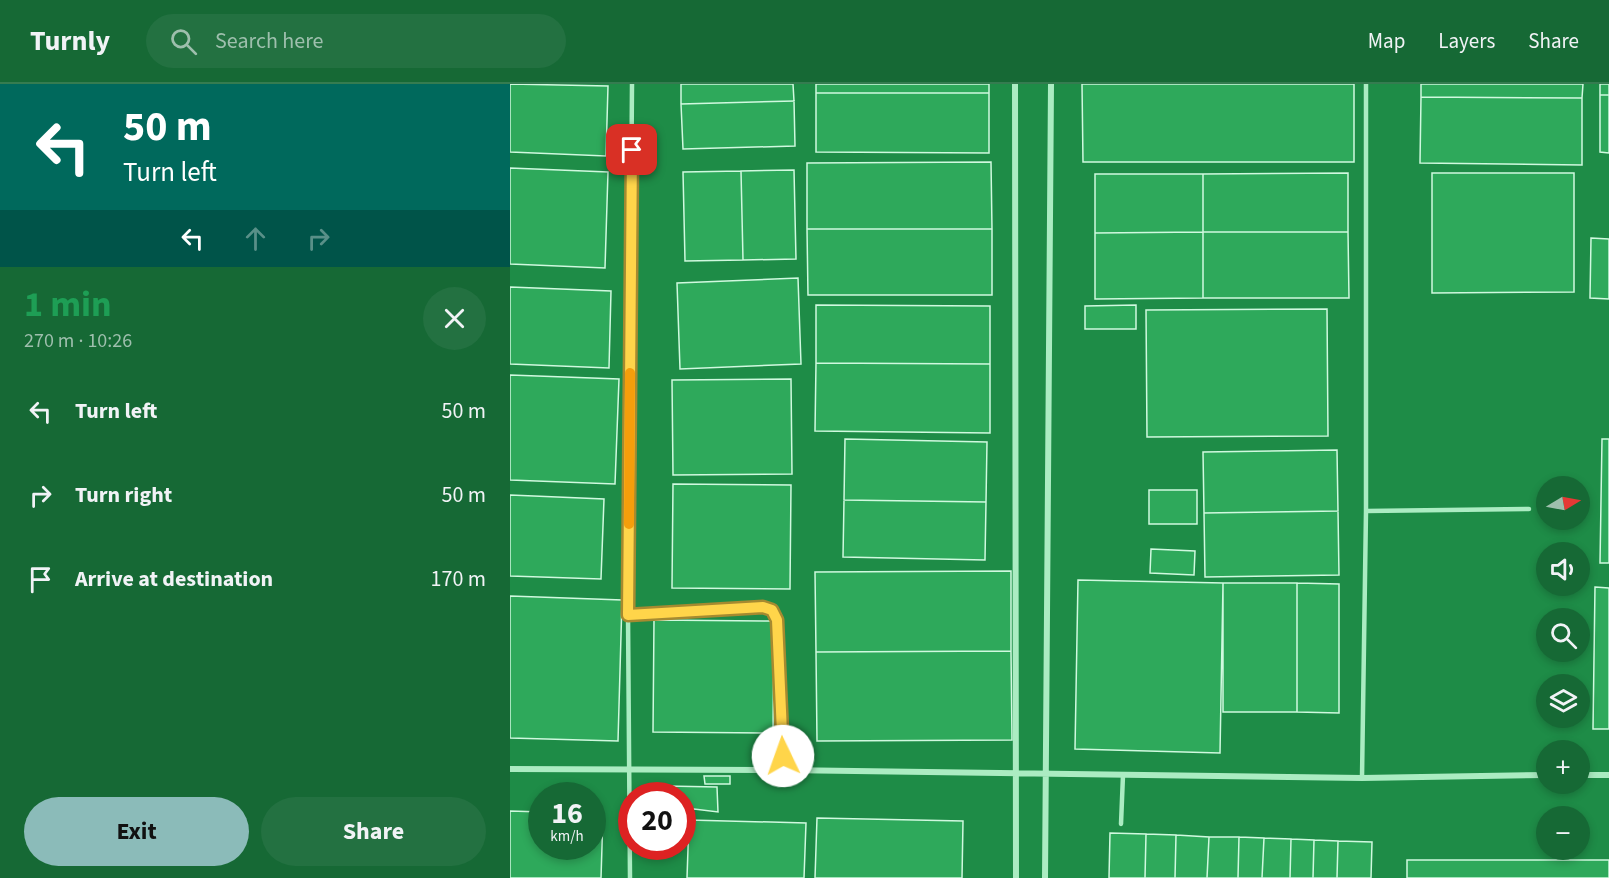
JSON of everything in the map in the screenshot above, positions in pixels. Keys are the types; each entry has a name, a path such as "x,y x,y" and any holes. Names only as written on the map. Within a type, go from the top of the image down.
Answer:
{"street":[{"path":"1015,84 1016,878"},
{"path":"1045,878 1051,84"},
{"path":"510,769 1016,772 1362,778 1536,776"},
{"path":"1590,775 1609,775"}],"lane":[{"path":"630,878 628,615 632,84"},
{"path":"1362,778 1366,511 1366,84"},
{"path":"1366,511 1529,509"},
{"path":"628,615 763,607 772,610 777,620 782,770"},
{"path":"1121,824 1123,775"}],"building":[{"path":"510,84 608,86 606,156 510,152"},
{"path":"681,84 793,84 794,101 681,104"},
{"path":"816,84 989,84 989,93 816,93"},
{"path":"1082,84 1354,84 1354,162 1083,162"},
{"path":"1421,84 1583,84 1582,98 1421,97"},
{"path":"1600,84 1609,84 1609,95 1600,95"},
{"path":"816,93 989,93 989,153 816,152"},
{"path":"1600,95 1609,95 1609,153 1600,152"},
{"path":"1421,97 1582,98 1582,165 1420,163"},
{"path":"794,101 795,146 683,149 681,104"},
{"path":"991,162 992,229 807,229 807,163"},
{"path":"510,168 608,172 605,268 510,264"},
{"path":"794,170 796,259 743,260 741,171"},
{"path":"741,171 743,260 685,261 683,172"},
{"path":"1348,173 1348,232 1203,232 1203,174"},
{"path":"1432,173 1574,173 1574,292 1432,293"},
{"path":"1095,174 1203,174 1203,232 1095,233"},
{"path":"807,229 992,229 992,295 808,295"},
{"path":"1203,232 1203,298 1095,299 1095,233"},
{"path":"1203,232 1348,232 1349,298 1203,298"},
{"path":"1591,238 1609,239 1609,299 1590,298"},
{"path":"798,278 801,364 680,369 677,283"},
{"path":"510,287 611,291 609,368 510,364"},
{"path":"816,305 990,306 990,364 816,363"},
{"path":"1136,305 1136,329 1085,329 1085,306"},
{"path":"1327,309 1328,436 1147,437 1146,310"},
{"path":"816,363 990,364 990,433 815,431"},
{"path":"510,375 619,379 615,484 510,480"},
{"path":"791,379 792,474 673,475 672,380"},
{"path":"845,439 987,442 986,502 844,500"},
{"path":"1602,439 1609,439 1609,563 1600,563"},
{"path":"1337,450 1338,511 1204,513 1203,452"},
{"path":"673,484 791,485 790,589 672,588"},
{"path":"1149,490 1197,490 1197,524 1149,524"},
{"path":"510,495 604,499 601,579 510,576"},
{"path":"844,500 986,502 985,560 843,557"},
{"path":"1338,511 1339,575 1205,577 1204,513"},
{"path":"1151,549 1195,551 1194,575 1150,573"},
{"path":"1011,571 1011,651 816,652 815,572"},
{"path":"1078,580 1223,583 1220,753 1075,749"},
{"path":"1223,583 1297,583 1297,712 1223,712"},
{"path":"1297,583 1339,584 1339,713 1297,712"},
{"path":"1595,587 1609,588 1609,729 1593,729"},
{"path":"510,596 622,600 618,741 510,738"},
{"path":"654,620 774,621 773,733 653,732"},
{"path":"1011,651 1012,740 817,741 816,652"},
{"path":"704,776 730,776 730,784 705,784"},
{"path":"696,787 717,787 718,812 696,809"},
{"path":"510,811 528,812 528,860 602,860 601,878 510,878"},
{"path":"817,818 963,821 962,878 815,878"},
{"path":"696,820 806,823 804,878 687,878 688,860 696,860"},
{"path":"1110,833 1146,834 1145,878 1109,878"},
{"path":"1146,834 1176,835 1175,878 1145,878"},
{"path":"1176,835 1209,837 1207,878 1175,878"},
{"path":"1209,837 1239,837 1238,878 1207,878"},
{"path":"1239,837 1264,838 1262,878 1238,878"},
{"path":"1264,838 1291,839 1290,878 1262,878"},
{"path":"1291,839 1314,840 1313,878 1290,878"},
{"path":"1314,840 1338,841 1337,878 1313,878"},
{"path":"1338,841 1372,842 1371,878 1337,878"},
{"path":"1407,860 1609,860 1609,878 1407,878"}],"slow traffic":[{"path":"629,524 630,373"}],"route":[{"path":"632,150 628,615 763,607 772,610 777,620 783,756"}]}
